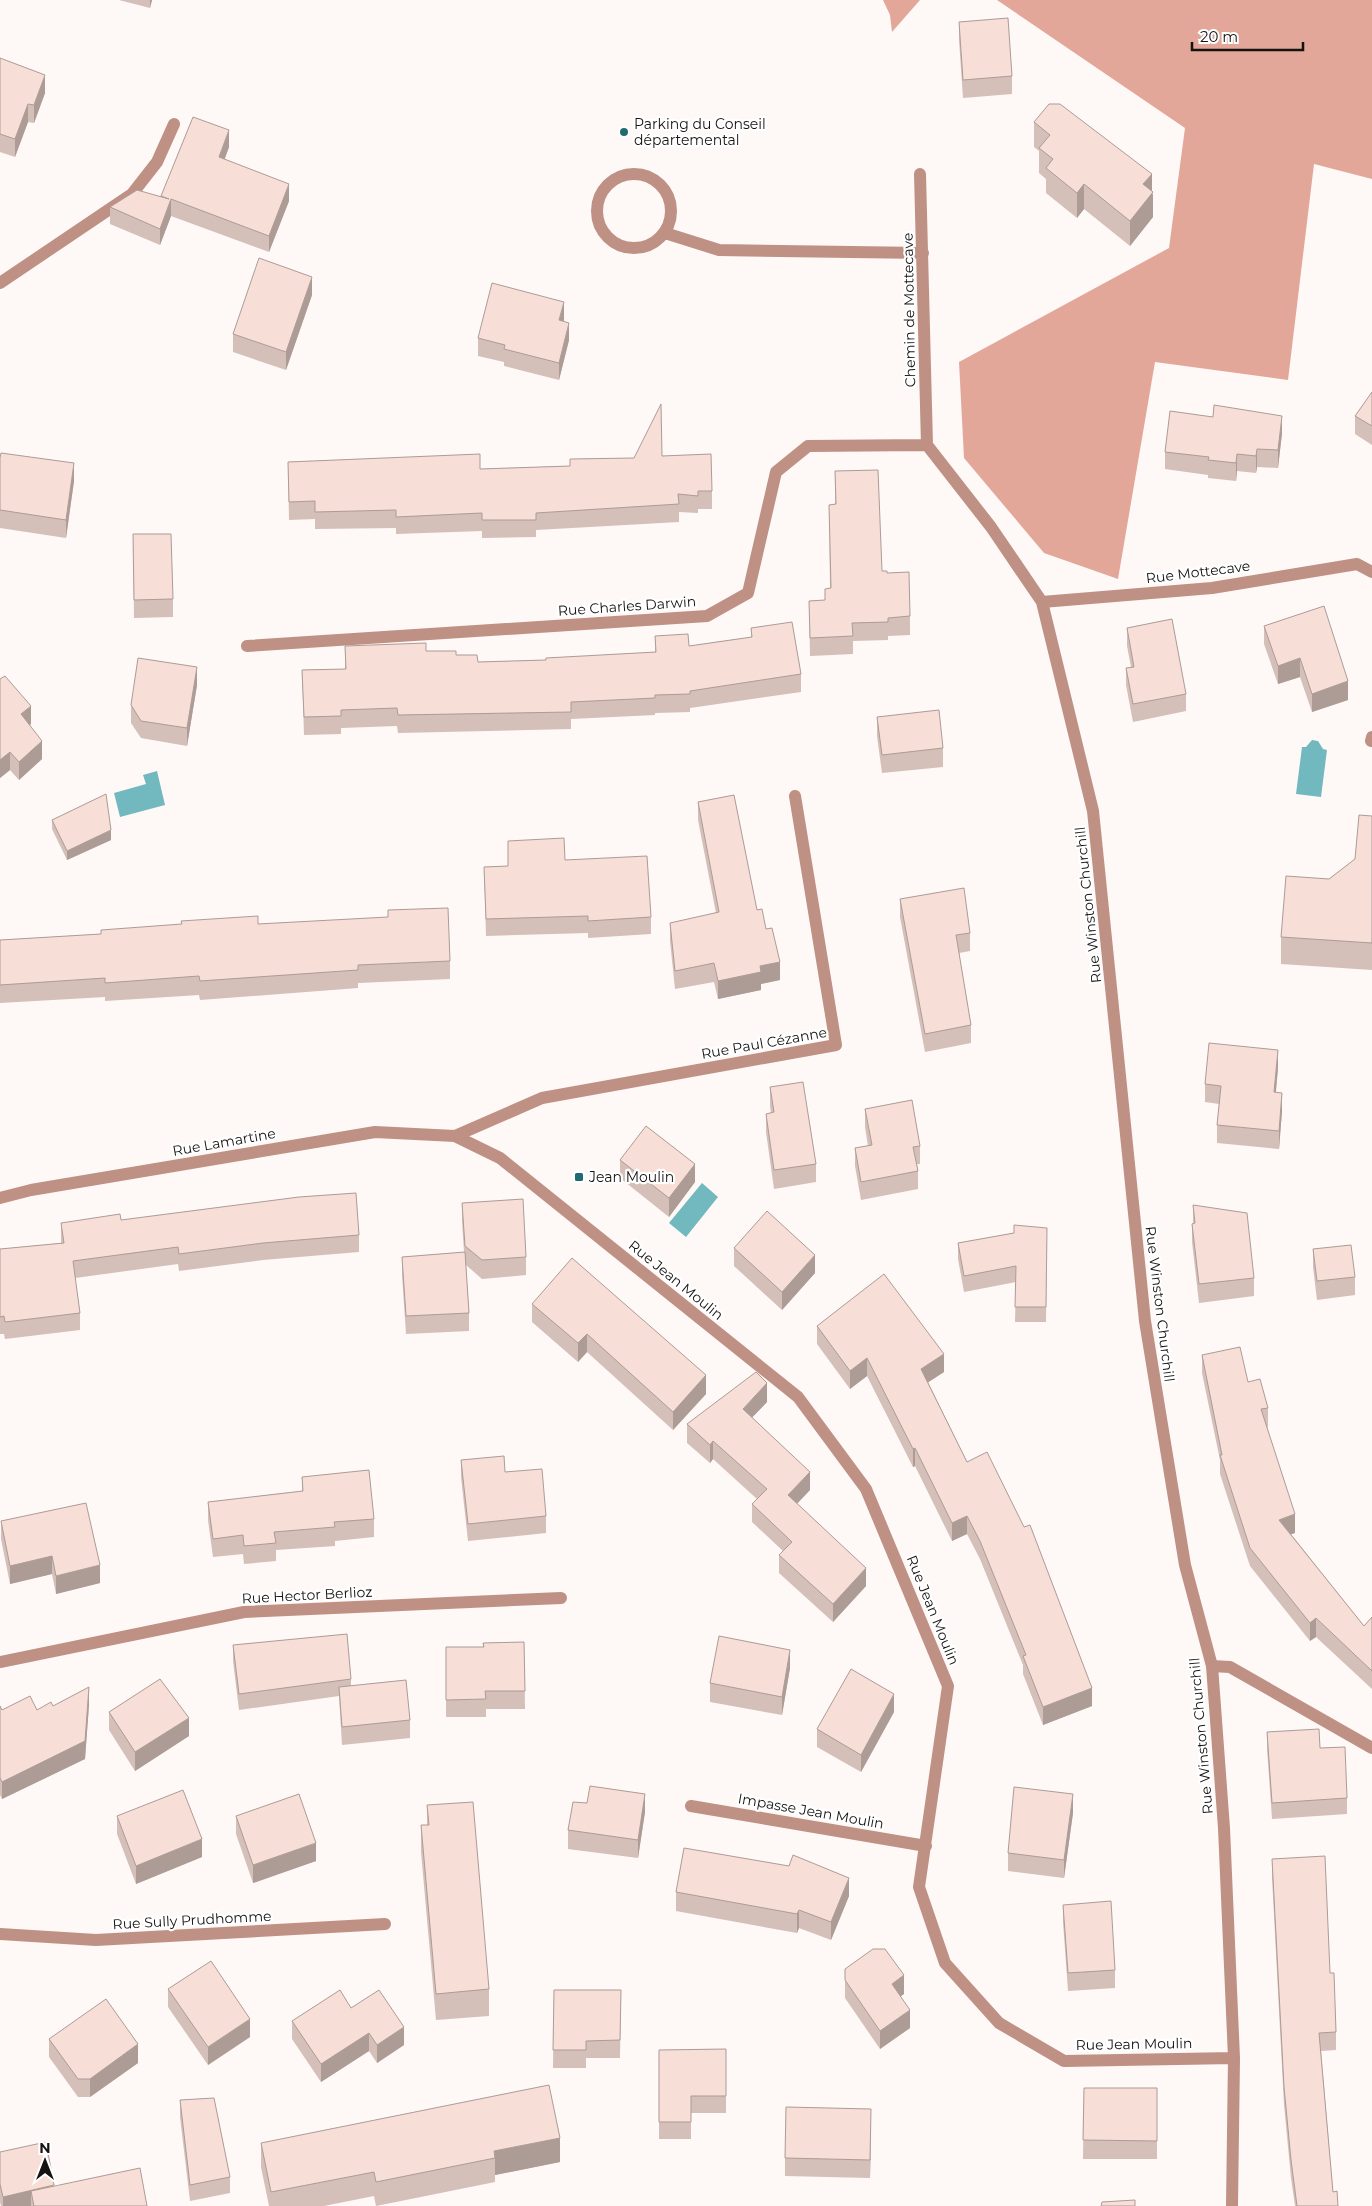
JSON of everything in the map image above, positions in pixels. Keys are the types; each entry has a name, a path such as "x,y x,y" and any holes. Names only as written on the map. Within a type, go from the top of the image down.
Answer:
{"street":[{"path":"0,283 132,194 158,162 174,124"},
{"path":"635,173 656,180 664,188 672,208 669,225 665,233 656,242 644,247 631,248 613,241 600,227 597,215 598,202 603,190 612,181 624,175 635,173"},
{"name":"Chemin de Mottecave","path":"920,174 927,446"},
{"path":"665,233 719,250 923,253"},
{"name":"Rue Charles Darwin","path":"247,646 707,616 748,593 776,472 808,446 927,446"},
{"name":"Rue Winston Churchill","path":"927,446 991,527 1042,602 1093,811 1145,1321 1185,1565 1212,1666 1224,1828 1234,2058 1232,2206"},
{"name":"Rue Mottecave","path":"1042,602 1212,588 1357,564 1372,572"},
{"name":"Rue Paul Cézanne","path":"455,1136 542,1098 836,1046 795,796"},
{"name":"Rue Lamartine","path":"0,1198 30,1190 375,1132 455,1136"},
{"name":"Rue Jean Moulin","path":"455,1136 500,1158 798,1398 866,1489 948,1686 919,1886 945,1963 1000,2023 1064,2061 1234,2058"},
{"name":"Rue Hector Berlioz","path":"0,1662 244,1612 561,1598"},
{"path":"1212,1666 1230,1667 1372,1748"},
{"name":"Impasse Jean Moulin","path":"691,1806 926,1846"},
{"name":"Rue Sully Prudhomme","path":"0,1934 96,1940 385,1924"}],"shaded area":[{"path":"883,0 920,0 892,32 890,15"},
{"path":"997,0 1372,0 1372,179 1314,164 1288,380 1155,362 1118,579 1044,553 964,458 959,362 1169,248 1185,128"}],"water":[{"path":"1312,740 1318,741 1323,749 1327,750 1321,797 1296,794 1302,747 1306,747"},
{"path":"157,771 165,805 120,817 114,793 146,784 143,775"},
{"path":"702,1183 718,1197 686,1237 669,1223"}],"building":[{"path":"1008,18 1012,76 963,80 959,22"},
{"path":"0,58 45,75 34,105 28,104 15,139 0,134"},
{"path":"1049,104 1060,104 1152,174 1143,184 1153,192 1130,221 1084,184 1077,193 1046,168 1053,159 1039,148 1050,135 1034,122"},
{"path":"193,117 229,130 219,157 289,184 269,236 171,199 160,229 110,207 137,190 169,199 161,196"},
{"path":"259,258 312,277 286,352 233,334"},
{"path":"492,283 564,302 559,320 569,323 559,363 504,349 505,345 478,338"},
{"path":"1372,392 1372,426 1355,416"},
{"path":"661,404 662,456 711,454 712,491 698,491 698,496 678,494 679,504 536,513 536,520 482,520 482,513 396,517 396,510 315,512 315,501 289,502 288,462 480,454 480,469 570,466 570,459 634,458"},
{"path":"1214,405 1282,416 1278,450 1257,449 1256,456 1237,454 1236,463 1208,460 1209,457 1165,452 1170,411 1213,417"},
{"path":"1,453 74,463 66,520 0,510"},
{"path":"878,470 882,571 887,571 887,573 909,572 910,616 888,618 888,622 852,623 853,636 810,638 809,601 825,600 825,589 831,588 829,505 836,504 835,471"},
{"path":"133,534 171,534 173,599 134,600"},
{"path":"1324,606 1348,681 1312,694 1300,658 1278,666 1264,626"},
{"path":"1172,619 1186,694 1133,704 1126,668 1134,667 1127,628"},
{"path":"792,622 801,674 690,691 690,694 655,695 655,698 571,702 571,712 398,715 397,708 341,710 341,716 304,717 302,670 346,669 345,646 426,643 426,651 456,651 456,655 477,655 478,662 546,660 546,658 656,652 655,636 688,634 689,646 752,637 751,628"},
{"path":"138,658 197,667 187,728 141,721 131,705"},
{"path":"5,676 31,706 21,714 42,741 19,762 10,752 0,760 0,679"},
{"path":"939,710 943,748 882,755 877,717"},
{"path":"106,794 111,830 67,851 52,820"},
{"path":"734,795 757,910 762,909 766,929 772,928 780,962 760,966 761,972 718,981 714,963 675,971 670,923 719,912 698,802"},
{"path":"1359,815 1372,816 1372,943 1281,937 1286,876 1329,879 1355,859"},
{"path":"564,838 565,860 647,856 651,917 588,921 588,916 486,919 484,867 508,866 508,841"},
{"path":"964,888 970,933 956,935 971,1025 925,1034 900,899"},
{"path":"448,908 450,961 358,965 358,970 200,981 199,976 105,983 105,978 0,985 0,940 101,934 101,930 182,924 181,921 258,916 258,924 388,917 388,910"},
{"path":"1209,1043 1278,1050 1274,1092 1282,1093 1279,1131 1217,1125 1221,1086 1205,1084"},
{"path":"803,1082 816,1164 774,1170 766,1114 774,1112 770,1087"},
{"path":"912,1100 920,1146 913,1147 918,1171 861,1182 855,1148 872,1145 865,1109"},
{"path":"646,1126 695,1164 669,1198 620,1160"},
{"path":"356,1193 359,1235 263,1243 179,1254 178,1247 73,1261 80,1313 5,1322 4,1316 0,1317 0,1249 64,1243 61,1223 120,1214 121,1220 299,1197"},
{"path":"523,1199 526,1257 482,1260 465,1246 462,1203"},
{"path":"1193,1205 1247,1213 1254,1278 1199,1284 1192,1224 1195,1223"},
{"path":"767,1211 815,1255 782,1292 734,1248"},
{"path":"1014,1225 1047,1228 1046,1307 1015,1307 1016,1266 964,1276 958,1243 1014,1233"},
{"path":"1351,1245 1355,1277 1317,1281 1313,1249"},
{"path":"465,1252 469,1313 406,1316 402,1257"},
{"path":"572,1258 706,1375 673,1412 587,1334 578,1343 532,1304"},
{"path":"884,1274 944,1354 921,1369 967,1462 987,1452 1024,1527 1030,1525 1092,1688 1043,1707 1023,1656 1026,1655 980,1541 967,1516 952,1523 867,1358 850,1371 817,1326"},
{"path":"1240,1347 1248,1382 1260,1379 1268,1408 1261,1409 1295,1514 1279,1520 1364,1626 1372,1617 1372,1671 1316,1618 1310,1623 1250,1548 1220,1455 1222,1455 1202,1355"},
{"path":"756,1372 767,1383 743,1409 810,1472 788,1495 866,1568 833,1604 779,1555 792,1542 752,1504 767,1489 713,1441 710,1445 687,1424"},
{"path":"504,1456 505,1472 542,1469 546,1516 468,1524 461,1460"},
{"path":"369,1470 374,1519 334,1522 335,1527 274,1532 276,1543 244,1546 243,1535 213,1539 208,1502 303,1491 302,1477"},
{"path":"86,1503 100,1565 56,1576 52,1556 10,1566 1,1521"},
{"path":"347,1634 351,1679 239,1694 233,1645"},
{"path":"719,1636 790,1650 782,1697 710,1683"},
{"path":"524,1642 525,1691 485,1691 486,1699 446,1700 446,1647 484,1647 483,1643"},
{"path":"851,1669 894,1694 861,1755 817,1729"},
{"path":"160,1679 189,1718 135,1752 109,1712"},
{"path":"406,1680 410,1720 342,1727 339,1687"},
{"path":"89,1687 85,1741 2,1782 0,1778 0,1706 2,1710 30,1696 37,1710 51,1702 53,1706"},
{"path":"1319,1729 1320,1748 1345,1747 1347,1798 1272,1803 1267,1732"},
{"path":"590,1786 645,1794 638,1840 568,1830 573,1802 587,1803"},
{"path":"1014,1787 1073,1794 1064,1860 1008,1853"},
{"path":"183,1790 202,1839 136,1866 117,1816"},
{"path":"299,1794 316,1843 253,1865 236,1816"},
{"path":"473,1802 489,1989 436,1994 421,1825 429,1825 427,1805"},
{"path":"684,1848 789,1866 793,1855 849,1878 831,1922 799,1910 797,1914 676,1892"},
{"path":"1325,1856 1330,1973 1334,1973 1336,2032 1319,2033 1333,2192 1337,2191 1338,2206 1297,2206 1284,2087 1272,1859"},
{"path":"1111,1901 1115,1970 1068,1973 1063,1905"},
{"path":"873,1949 885,1949 904,1975 892,1984 910,2010 880,2031 845,1980 845,1969"},
{"path":"211,1961 250,2019 208,2047 168,1989"},
{"path":"340,1990 351,2008 379,1990 404,2027 377,2045 369,2033 321,2064 292,2021"},
{"path":"554,1990 621,1990 620,2040 586,2041 586,2050 553,2050"},
{"path":"106,1999 138,2044 90,2079 78,2079 49,2039"},
{"path":"726,2049 726,2096 691,2096 691,2122 659,2122 659,2050"},
{"path":"549,2085 560,2138 494,2151 495,2158 376,2182 374,2172 271,2192 261,2143"},
{"path":"1084,2088 1157,2088 1157,2141 1083,2140"},
{"path":"214,2098 230,2177 190,2185 180,2100"},
{"path":"786,2107 871,2109 870,2160 785,2158"},
{"path":"46,2142 54,2185 3,2197 0,2184 0,2152"},
{"path":"140,2168 147,2206 34,2206 31,2191"},
{"path":"1135,2200 1135,2206 1101,2206 1102,2202"}],"place":[{"name":"Parking du Conseil départemental","path":"624,132"},
{"name":"Jean Moulin","path":"579,1177"}]}
